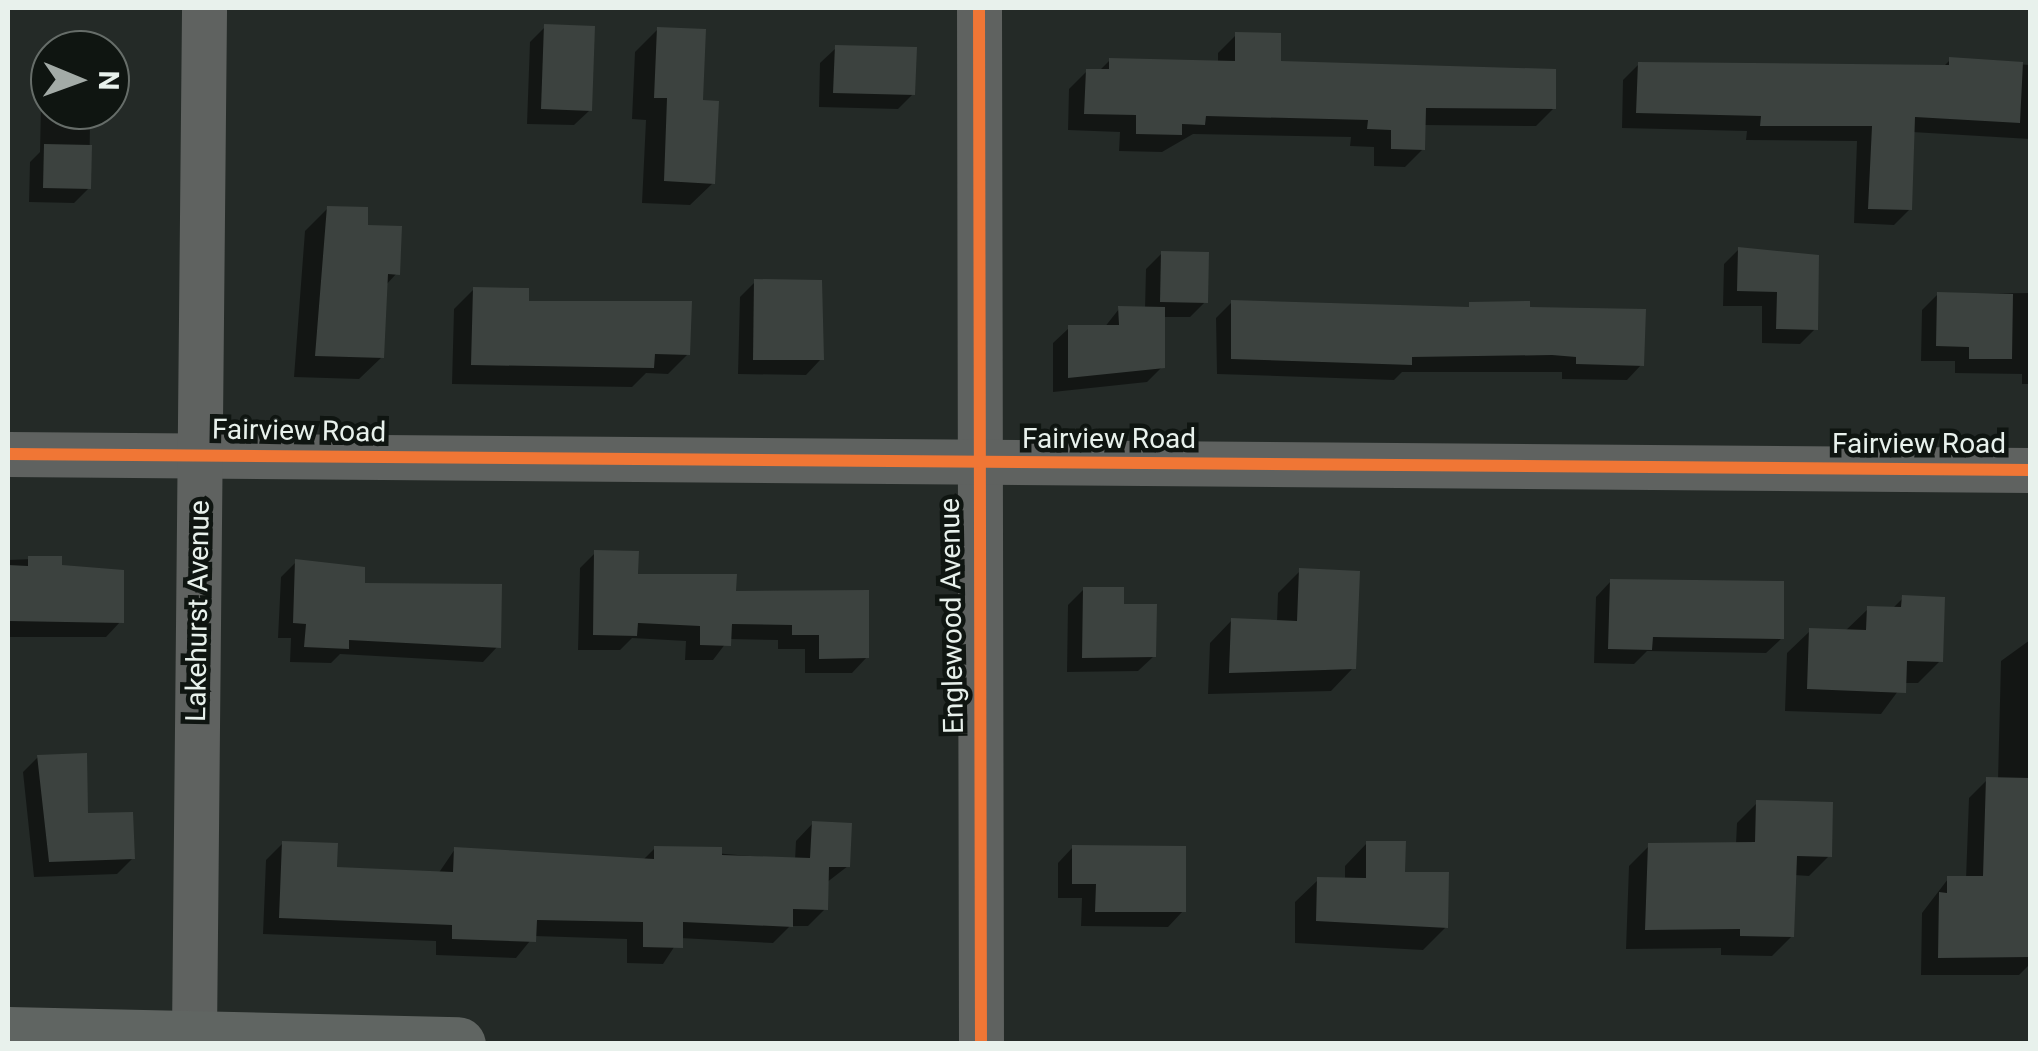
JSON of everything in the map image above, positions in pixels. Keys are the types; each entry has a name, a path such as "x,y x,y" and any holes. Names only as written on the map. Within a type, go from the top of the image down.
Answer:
{"street":[{"name":"Lakehurst Avenue","path":"194,1035 204,8"},
{"name":"Englewood Avenue","path":"979,8 975,463 981,1044"},
{"name":"Fairview Road","path":"8,454 2030,470"},
{"path":"8,1034 127,1038 194,1035 458,1044"}],"building":[{"path":"544,24 595,26 592,111 541,109"},
{"path":"657,27 706,29 703,100 719,101 715,184 664,181 667,98 654,98"},
{"path":"1235,32 1281,33 1281,61 1556,69 1556,109 1426,108 1425,150 1391,149 1391,130 1367,129 1368,120 1206,116 1205,125 1182,124 1182,135 1136,134 1136,115 1084,114 1086,69 1109,69 1109,58 1235,61"},
{"path":"835,45 917,47 915,95 833,93"},
{"path":"1949,57 2023,62 2020,123 1915,117 1912,210 1868,209 1872,126 1760,126 1761,116 1636,113 1638,62 1949,65"},
{"path":"44,144 92,145 91,189 43,188"},
{"path":"327,206 368,207 368,225 402,226 400,275 388,274 384,358 315,356"},
{"path":"1738,247 1819,255 1818,330 1776,329 1777,292 1737,291"},
{"path":"1161,251 1209,252 1208,303 1160,302"},
{"path":"754,279 822,280 824,360 753,360"},
{"path":"473,287 529,288 529,301 692,301 690,355 655,354 654,368 471,365"},
{"path":"1937,292 2013,294 2012,359 1969,359 1969,347 1936,346"},
{"path":"1231,300 1469,307 1469,302 1530,301 1530,307 1646,309 1644,366 1576,364 1576,357 1552,355 1412,357 1412,365 1231,359"},
{"path":"1118,306 1165,307 1165,368 1068,378 1068,325 1119,325"},
{"path":"594,550 639,551 638,574 737,574 736,591 869,590 869,658 819,659 819,635 792,635 792,625 732,624 731,646 700,645 700,626 638,623 637,636 593,635"},
{"path":"28,556 62,556 62,565 124,570 124,623 8,621 8,565 28,566"},
{"path":"295,559 365,567 365,583 502,584 501,648 349,640 349,649 304,647 306,624 293,623"},
{"path":"1299,568 1360,571 1356,669 1229,673 1231,618 1297,621"},
{"path":"1610,579 1784,581 1784,639 1653,637 1652,650 1608,649"},
{"path":"1083,587 1124,587 1124,604 1157,604 1156,657 1082,658"},
{"path":"1902,595 1945,597 1943,662 1907,661 1906,693 1807,689 1809,628 1866,630 1867,606 1901,607"},
{"path":"87,753 88,813 133,812 135,859 49,862 37,755"},
{"path":"1986,777 2030,778 2030,957 1938,958 1939,892 1947,893 1947,876 1983,876"},
{"path":"1756,800 1833,802 1832,857 1797,856 1794,937 1740,936 1740,929 1645,930 1648,843 1755,842"},
{"path":"812,821 852,823 850,867 829,867 828,910 793,909 793,927 683,922 683,948 643,947 643,922 537,920 536,942 452,939 452,925 279,918 282,841 338,843 337,867 453,872 454,847 654,859 654,846 722,847 722,855 810,858"},
{"path":"1366,841 1406,841 1405,872 1449,872 1448,928 1316,921 1317,877 1366,878"},
{"path":"1072,845 1186,846 1186,912 1095,912 1096,884 1072,884"}],"cycle path":[{"path":"979,8 981,1044"},
{"path":"8,454 2030,470"}]}
